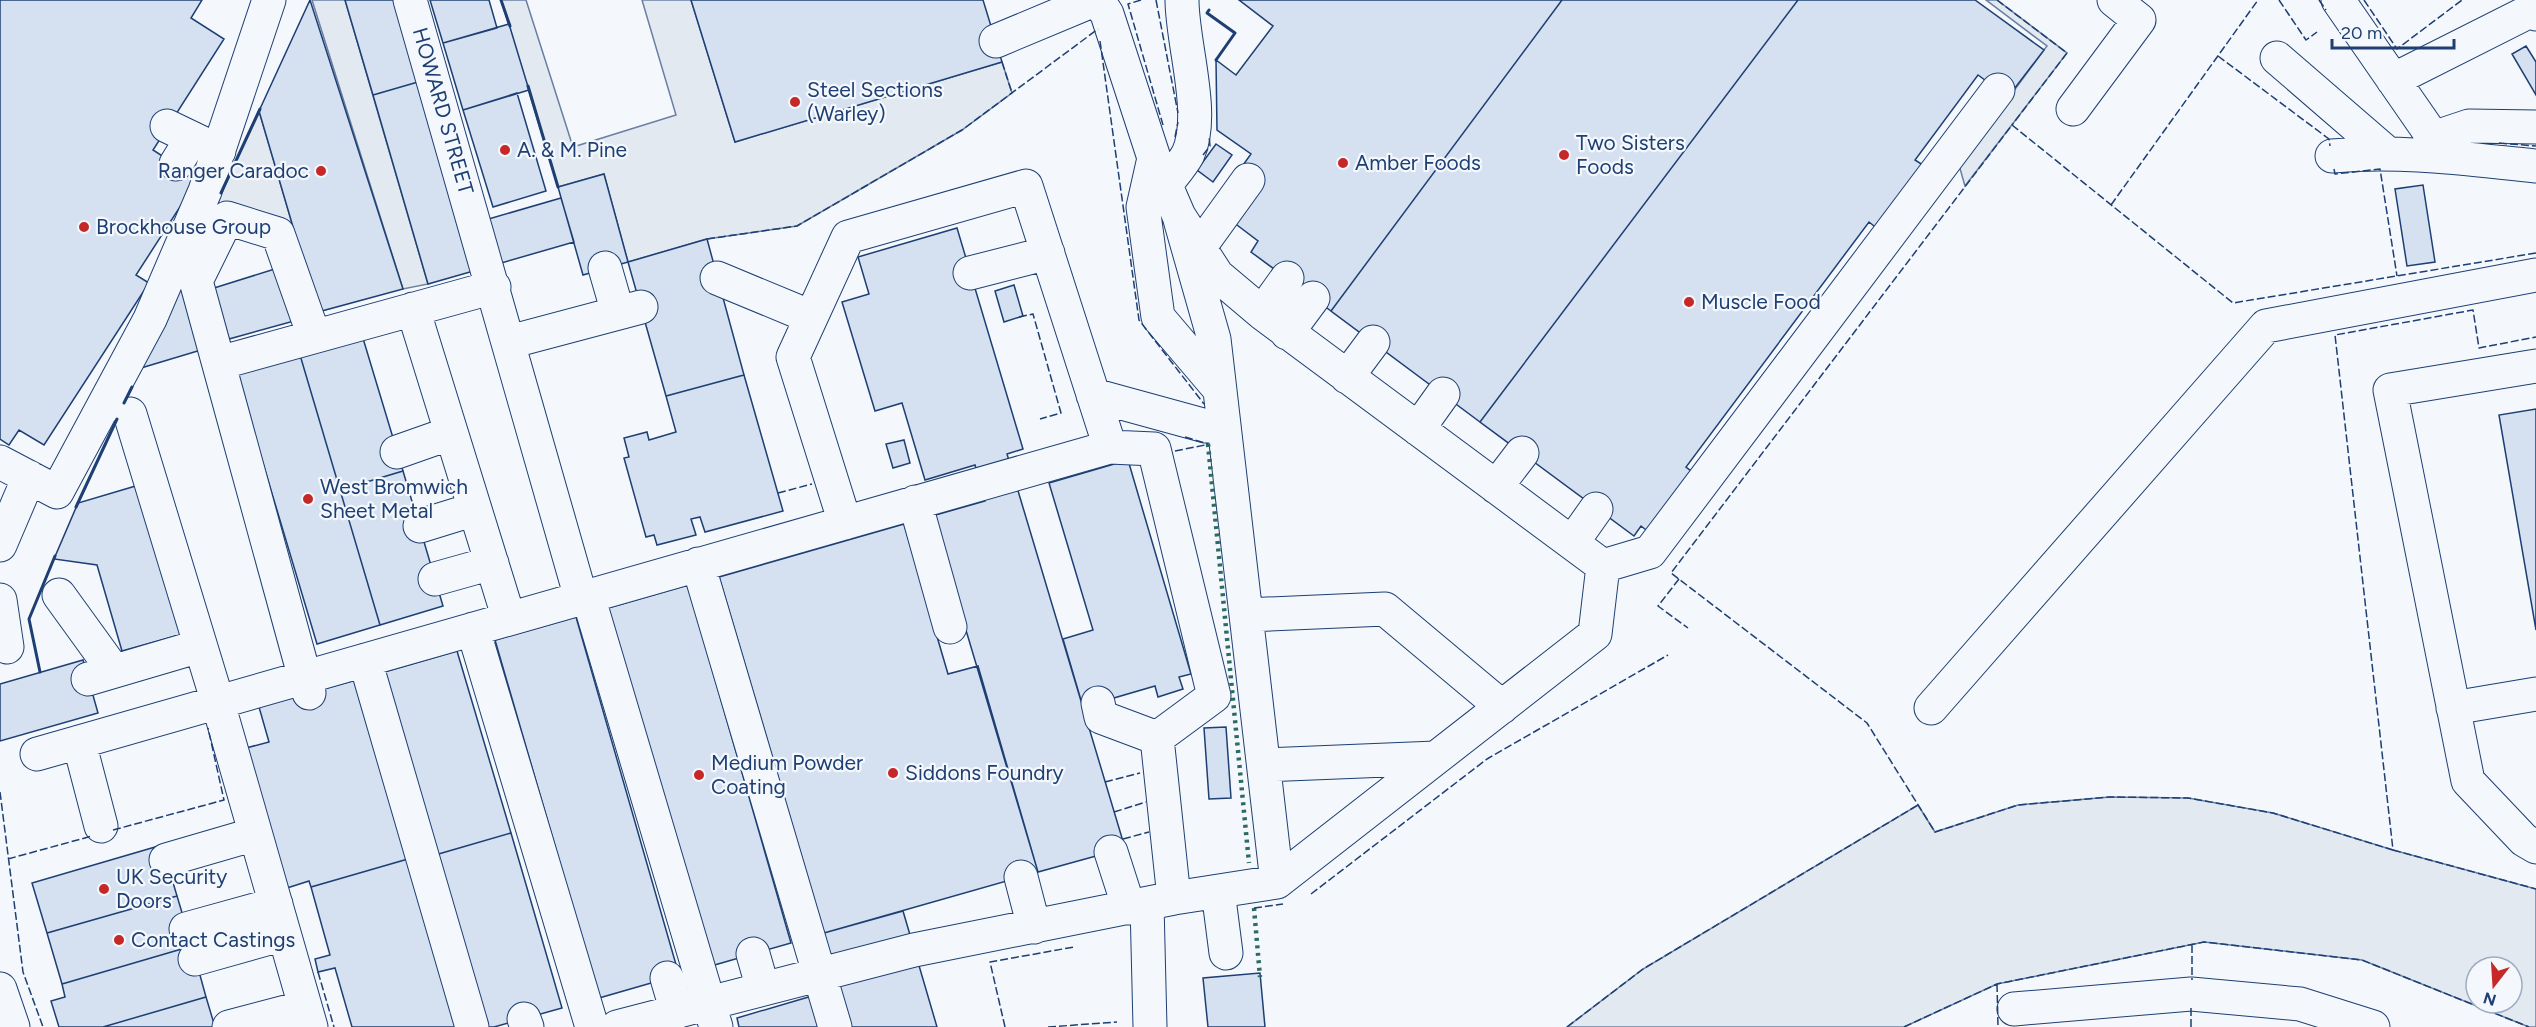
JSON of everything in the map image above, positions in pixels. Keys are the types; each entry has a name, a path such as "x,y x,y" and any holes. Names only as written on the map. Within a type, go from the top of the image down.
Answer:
{"street":[{"path":"0,462 57,492 122,345 164,287 205,191 188,145 269,0"},
{"name":"HOWARD STREET","path":"410,0 420,62 476,223 509,342 571,605 637,793 694,1015"},
{"path":"1182,0 1194,107 1194,133 1187,154 1160,171 1143,207 1158,317 1220,390"},
{"path":"2073,109 2139,20 2114,0"},
{"path":"2338,0 2439,147"},
{"path":"996,41 1100,5 1160,171 1179,216 1214,339 1277,882"},
{"path":"2393,80 2532,10 2536,14"},
{"path":"2277,58 2387,153"},
{"path":"1603,566 1650,552 1764,382 1998,90"},
{"path":"2439,147 2469,126 2536,128"},
{"path":"2332,156 2439,147 2536,166"},
{"path":"1199,248 1248,180"},
{"path":"845,523 793,357 848,237 1026,186 1110,447"},
{"path":"1179,216 1217,275 1262,313 1603,566"},
{"path":"307,685 268,511 219,363 196,281 227,218 278,234 314,336"},
{"path":"970,273 1048,253"},
{"path":"509,342 630,310 605,268"},
{"path":"1931,708 2266,326 2536,275"},
{"path":"717,278 811,317"},
{"path":"1262,313 1287,278"},
{"path":"219,363 314,336 363,311 413,309 494,287"},
{"path":"1287,333 1313,298"},
{"path":"413,309 509,619"},
{"path":"1347,377 1373,342"},
{"path":"2532,841 2468,782 2390,390 2536,366"},
{"path":"1418,429 1443,394"},
{"path":"1093,395 1206,426 1224,425"},
{"path":"130,414 184,613 200,646 218,703 308,1017 229,1027"},
{"path":"397,452 451,433"},
{"path":"37,754 218,703 307,685 365,660 417,654 473,629 509,619 640,590 698,564 734,539 845,523 1110,447 1154,449 1214,696 1168,718 1101,717 1098,703"},
{"path":"1496,487 1522,453"},
{"path":"0,545 29,477"},
{"path":"915,502 950,627"},
{"path":"420,526 475,509"},
{"path":"1572,543 1596,509"},
{"path":"435,579 492,563"},
{"path":"698,564 836,1027"},
{"path":"617,1027 694,1015 763,989 914,950 1150,903 1277,882 1595,634 1603,566"},
{"path":"59,595 101,675 200,646"},
{"path":"0,600 7,647"},
{"path":"1246,615 1385,609 1502,707"},
{"path":"473,629 592,1027"},
{"path":"365,660 472,1027"},
{"path":"2453,708 2536,694"},
{"path":"1150,1027 1150,903 1168,718"},
{"path":"79,742 102,826"},
{"path":"1264,765 1436,758"},
{"path":"166,860 255,834"},
{"path":"1111,852 1150,903"},
{"path":"1021,877 1034,927"},
{"path":"1218,891 1226,953"},
{"path":"191,944 280,919"},
{"path":"753,954 763,989"},
{"path":"667,978 694,1015"},
{"path":"0,989 13,1027"},
{"path":"2014,1009 2191,994 2373,1027"}],"shaded area":[{"path":"312,0 345,0 428,284 403,289"},
{"path":"501,0 526,0 573,147 676,115 642,0 691,0 735,142 1002,62 1012,93 962,130 797,226 707,239 628,262 604,174 558,187"},
{"path":"1986,0 1997,0 2067,53 1965,186 1959,165 2047,46"},
{"path":"259,111 294,230 216,205"},
{"path":"2110,797 2188,798 2273,813 2393,850 2536,889 2536,1027 2529,1027 2499,1015 2524,1015 2524,955 2464,955 2464,1001 2362,960 2204,942 1997,984 1904,1027 1567,1027 1643,969 1918,805 1935,832 2018,805"}],"building":[{"name":"Brockhouse Group","path":"0,0 202,0 191,18 224,39 153,150 198,179 136,275 149,283 44,445 19,430 9,445 0,439"},
{"name":"Ranger Caradoc","path":"310,0 403,289 318,312 259,111"},
{"path":"345,0 395,0 418,82 373,95"},
{"path":"430,0 489,0 497,28 443,43"},
{"name":"Steel Sections (Warley)","path":"691,0 983,0 1002,62 735,142"},
{"name":"Amber Foods","path":"1239,0 1562,0 1331,311 1251,252 1258,241 1233,222 1238,172 1251,154 1217,130 1216,60 1236,75 1273,26"},
{"name":"Two Sisters Foods","path":"1562,0 1798,0 1480,422 1331,311"},
{"name":"Muscle Food","path":"1798,0 1975,0 2044,50 2008,97 1978,75 1915,160 1926,167 1879,230 1869,222 1686,467 1695,474 1650,533 1641,526 1634,536 1480,422"},
{"path":"509,24 529,90 463,110 443,43"},
{"path":"2526,46 2536,62 2536,95 2512,54"},
{"path":"418,82 461,227 561,198 574,242 428,284 373,95"},
{"name":"A. & M. Pine","path":"517,93 546,191 493,207 463,110"},
{"path":"1216,144 1232,155 1213,182 1197,170"},
{"path":"604,174 628,262 583,275 558,187"},
{"path":"2423,185 2435,262 2407,266 2395,189"},
{"name":"Siddons Foundry","path":"957,228 1023,449 1007,454 1125,848 1038,872 932,516 985,501 975,465 925,480 902,403 875,411 842,302 869,294 858,257"},
{"path":"707,239 744,375 666,396 628,262"},
{"path":"278,268 294,321 229,339 214,288"},
{"path":"181,281 201,350 141,368"},
{"path":"1014,285 1023,316 1004,322 995,291"},
{"path":"362,335 403,471 340,490 300,355"},
{"name":"West Bromwich Sheet Metal","path":"300,355 380,625 317,644 236,373"},
{"path":"744,375 783,511 705,532 700,517 691,519 696,535 657,545 654,535 646,537 624,458 629,457 624,438 647,432 649,440 676,432 666,396"},
{"path":"2536,409 2536,630 2499,415"},
{"path":"904,440 910,463 893,468 886,444"},
{"name":"Siddons Foundry","path":"1128,460 1191,674 1179,677 1183,689 1158,697 1155,686 1083,707 1063,639 1093,630 1049,483"},
{"path":"403,471 443,606 380,625 340,490"},
{"path":"139,485 183,634 122,651 97,565 54,559 78,503"},
{"name":"Siddons Foundry","path":"904,524 948,674 978,666 1038,872 824,933 719,577"},
{"name":"Medium Powder Coating","path":"688,585 791,943 711,966 608,608"},
{"path":"576,617 679,975 599,998 495,640"},
{"path":"457,651 511,833 435,855 381,673"},
{"path":"83,660 98,713 0,741 0,684"},
{"path":"356,680 408,859 311,887 309,881 287,888 246,748 269,742 259,707"},
{"path":"1226,727 1231,798 1209,799 1204,728"},
{"path":"511,833 562,1008 494,1027 485,1027 435,855"},
{"name":"UK Security Doors","path":"162,845 177,896 47,933 32,883"},
{"path":"408,859 456,1027 352,1027 335,968 318,972 315,959 330,955 311,887"},
{"name":"Contact Castings","path":"177,896 192,946 62,984 47,933"},
{"path":"903,911 937,1027 851,1027 824,933"},
{"path":"192,946 206,997 103,1027 59,1027 51,1001 65,997 62,984"},
{"path":"1260,973 1265,1027 1208,1027 1203,978"},
{"path":"812,996 821,1027 739,1027 737,1018"},
{"path":"206,997 215,1027 103,1027"}],"hedge":[{"path":"1208,444 1249,863"},
{"path":"1254,908 1260,977"}],"fence":[{"path":"1141,0 1128,4 1163,125"},
{"path":"1156,0 1178,113"},
{"path":"1997,0 2067,53 2012,125"},
{"path":"2111,205 2258,0"},
{"path":"2279,0 2306,40 2317,32"},
{"path":"2319,0 2326,10"},
{"path":"2364,0 2397,49 2462,0"},
{"path":"707,239 797,226 962,130 1098,29"},
{"path":"1100,41 1139,320 1204,404"},
{"path":"2218,56 2329,139 2330,146"},
{"path":"1002,62 1012,93"},
{"path":"1175,137 1178,122"},
{"path":"2536,253 2233,303 2012,125 1671,573 1867,723 1935,832 2018,805 2110,797 2188,798 2273,813 2393,850 2335,335 2473,310 2479,348 2536,337"},
{"path":"1203,155 1210,146 1209,136"},
{"path":"2499,143 2536,146"},
{"path":"2334,169 2335,174 2380,169 2397,276"},
{"path":"1019,317 1033,314 1061,413 1040,419"},
{"path":"1185,437 1208,444"},
{"path":"1175,451 1205,445"},
{"path":"778,493 812,484"},
{"path":"1679,579 1658,606 1688,628"},
{"path":"1311,894 1487,759 1668,655"},
{"path":"113,830 224,800 208,728"},
{"path":"1105,782 1140,773"},
{"path":"0,792 23,972 43,1027"},
{"path":"1114,812 1146,802"},
{"path":"1567,1027 1643,969 1918,805"},
{"path":"1123,839 1149,832"},
{"path":"8,859 92,836"},
{"path":"2393,850 2536,889"},
{"path":"1254,908 1283,904"},
{"path":"1904,1027 1997,984 2204,942 2362,960 2529,1027"},
{"path":"2192,945 2192,980"},
{"path":"1005,1027 990,962 1074,947"},
{"path":"318,972 334,1027"},
{"path":"1997,984 1998,1027"},
{"path":"2191,1006 2191,1027"},
{"path":"1048,1027 1117,1022"}],"wall":[{"path":"501,0 510,26"},
{"path":"1209,10 1207,13 1235,33 1216,60"},
{"path":"528,86 558,187"},
{"path":"221,193 260,109"},
{"path":"124,403 132,387"},
{"path":"76,507 117,419"},
{"path":"40,672 29,619 55,556"}],"place":[{"name":"Steel Sections (Warley)","path":"795,102"},
{"name":"A. & M. Pine","path":"505,150"},
{"name":"Two Sisters Foods","path":"1564,155"},
{"name":"Amber Foods","path":"1343,163"},
{"name":"Ranger Caradoc","path":"321,171"},
{"name":"Brockhouse Group","path":"84,227"},
{"name":"Muscle Food","path":"1689,302"},
{"name":"West Bromwich Sheet Metal","path":"308,499"},
{"name":"Siddons Foundry","path":"893,773"},
{"name":"Medium Powder Coating","path":"699,775"},
{"name":"UK Security Doors","path":"104,889"},
{"name":"Contact Castings","path":"119,940"}]}
